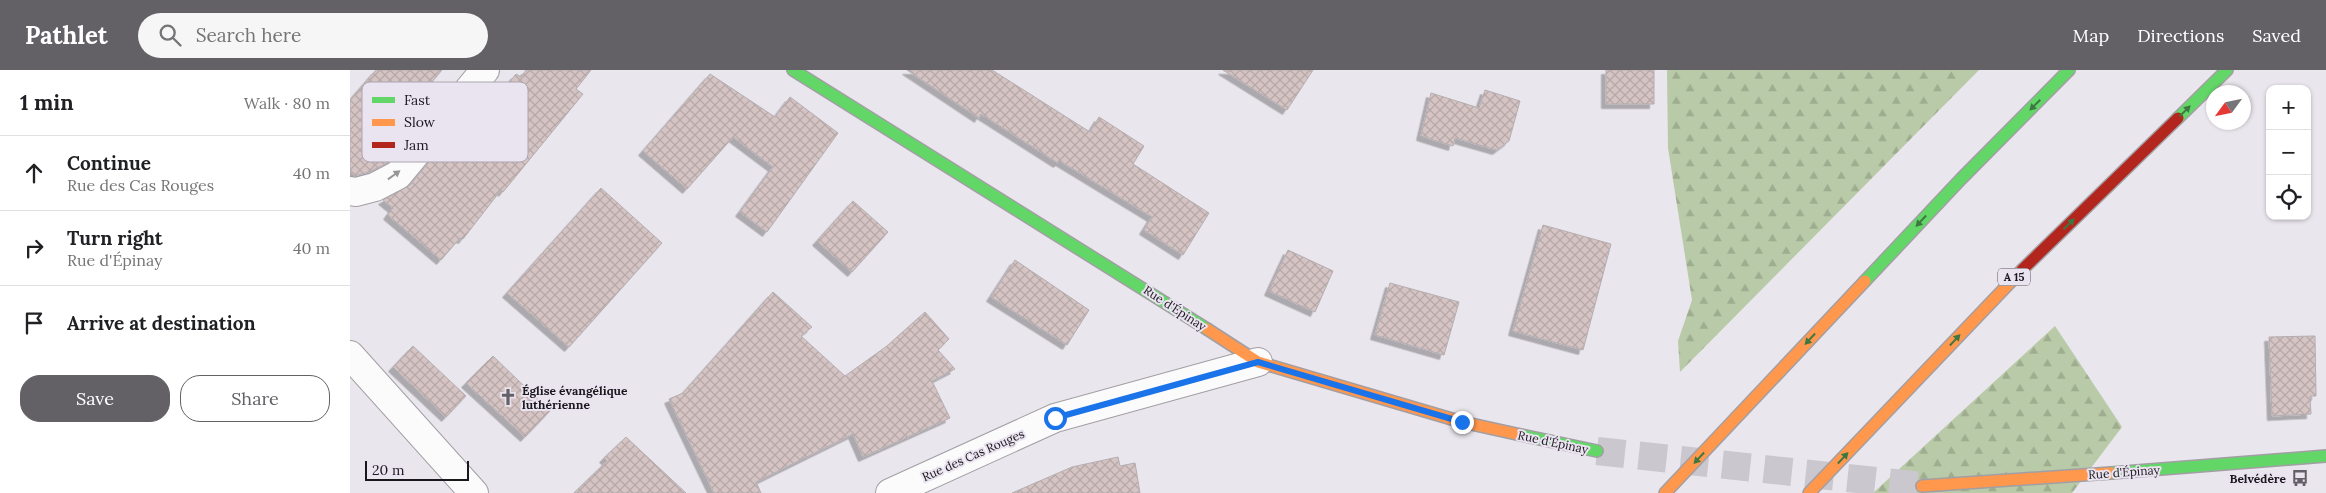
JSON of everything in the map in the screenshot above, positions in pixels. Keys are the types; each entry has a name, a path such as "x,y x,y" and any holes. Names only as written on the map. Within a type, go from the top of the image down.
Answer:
{"main road":[{"name":"Rue d'Épinay","path":"792,70 1152,293 1258,362 1462,422 1597,451"},
{"path":"1665,493 1961,179 2069,70"},
{"name":"A 15","path":"1809,493 2011,280 2228,70"},
{"name":"Rue d'Épinay","path":"1922,486 2146,471 2326,456"}],"street":[{"path":"475,82 485,70"},
{"path":"350,191 356,192 375,187 398,175 409,162"},
{"path":"350,355 474,493"},
{"name":"Rue des Cas Rouges","path":"890,493 1055,418 1258,362"}],"green space":[{"path":"1667,70 1979,70 1680,372 1678,341 1692,300 1668,148"},
{"path":"2055,326 2122,427 2072,493 1873,493"}],"building":[{"path":"376,70 442,70 432,82 366,82"},
{"path":"526,70 591,70 576,89 583,94 528,161 528,82 510,82 516,74 521,77"},
{"path":"907,70 992,70 1090,132 1099,117 1144,146 1133,164 1209,213 1183,255 1144,230 1152,217 1060,161 1058,163 981,114 979,118"},
{"path":"1223,70 1313,70 1287,110"},
{"path":"1606,70 1654,70 1654,104 1606,104"},
{"path":"710,74 775,117 790,97 838,133 767,232 740,212 773,167 733,137 687,189 643,151"},
{"path":"362,86 362,162 389,162 369,172 354,176 350,172 350,100"},
{"path":"1485,90 1520,101 1509,141 1497,150 1455,138 1453,146 1421,136 1431,93 1479,108"},
{"path":"429,162 527,162 503,192 501,190 463,239 460,238 441,260 388,215 393,208 383,200 410,185"},
{"path":"601,188 662,243 569,347 507,293"},
{"path":"853,201 888,232 852,272 817,241"},
{"path":"1543,225 1611,244 1583,350 1513,331"},
{"path":"1288,250 1333,271 1315,312 1269,291"},
{"path":"1015,260 1089,310 1067,345 991,297"},
{"path":"1390,283 1459,302 1444,355 1375,335"},
{"path":"773,292 812,327 801,336 845,376 887,346 925,312 949,339 938,350 955,369 932,381 950,418 863,457 853,434 756,482 761,493 714,493 669,399 683,393"},
{"path":"2315,336 2316,396 2310,396 2311,414 2272,416 2269,337"},
{"path":"413,346 466,396 446,417 393,367"},
{"name":"Église évangélique luthérienne","path":"493,356 550,411 525,437 466,383"},
{"path":"626,437 686,493 574,493 607,461 604,458"},
{"path":"1118,457 1120,466 1135,463 1140,493 1012,493 1072,467"}],"tunnel":[{"path":"1597,451 1922,486"}],"traffic: fast":[{"path":"793,70 1207,329"},
{"path":"1865,281 1961,179 2069,70"},
{"path":"2178,118 2227,70"},
{"path":"1521,435 1597,451"},
{"path":"2111,473 2326,456"}],"traffic: slow":[{"path":"1809,493 2022,270"},
{"path":"1665,493 1865,281"},
{"path":"1207,329 1258,362 1462,422 1521,435"},
{"path":"1922,486 2111,473"}],"traffic: jam":[{"path":"2022,270 2178,118"}],"place":[{"name":"Église évangélique luthérienne","path":"508,397"},
{"name":"Belvédère","path":"2300,478"}],"route":[{"path":"1055,418 1258,362 1462,422"}]}
